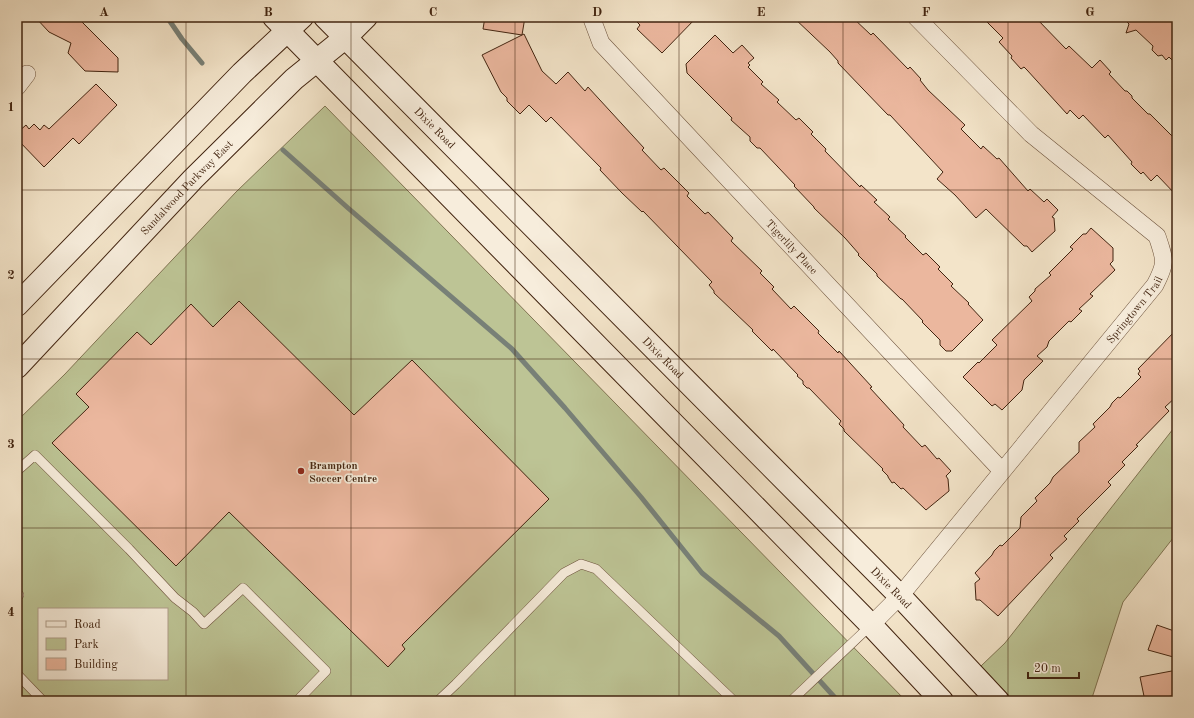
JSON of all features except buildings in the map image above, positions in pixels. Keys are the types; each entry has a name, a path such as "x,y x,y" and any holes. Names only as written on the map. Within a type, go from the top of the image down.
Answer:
{"main road":[{"name":"Dixie Road","path":"325,17 900,596 998,701"},
{"name":"Sandalwood Parkway East","path":"17,367 193,179 294,79 317,62 346,37 366,17"},
{"path":"17,305 242,73 288,21 317,62 871,625 942,701"}],"street":[{"name":"Tigerlily Place","path":"593,17 592,19 601,43 1002,471"},
{"name":"Springtown Trail","path":"871,625 900,596 1155,285 1164,269 1164,255 1157,236 1031,134 916,17"}],"lane":[{"path":"17,471 35,455 176,598 193,612 204,624 243,588 326,671 297,701"},
{"path":"438,701 564,573 581,564 596,569 734,701"},
{"path":"17,593 19,595 17,597"},
{"path":"793,698 871,625"},
{"path":"17,674 43,701"}],"green space":[{"path":"325,106 906,701 17,701 17,421 65,374 236,192"},
{"path":"1177,424 1177,533 1123,602 1091,701 1014,701 981,666 1005,643"}],"waterway":[{"path":"167,17 182,39 202,63"},
{"path":"283,150 512,349 641,497 702,573 779,636 838,701"}],"place":[{"name":"Brampton Soccer Centre","path":"301,471"}]}
